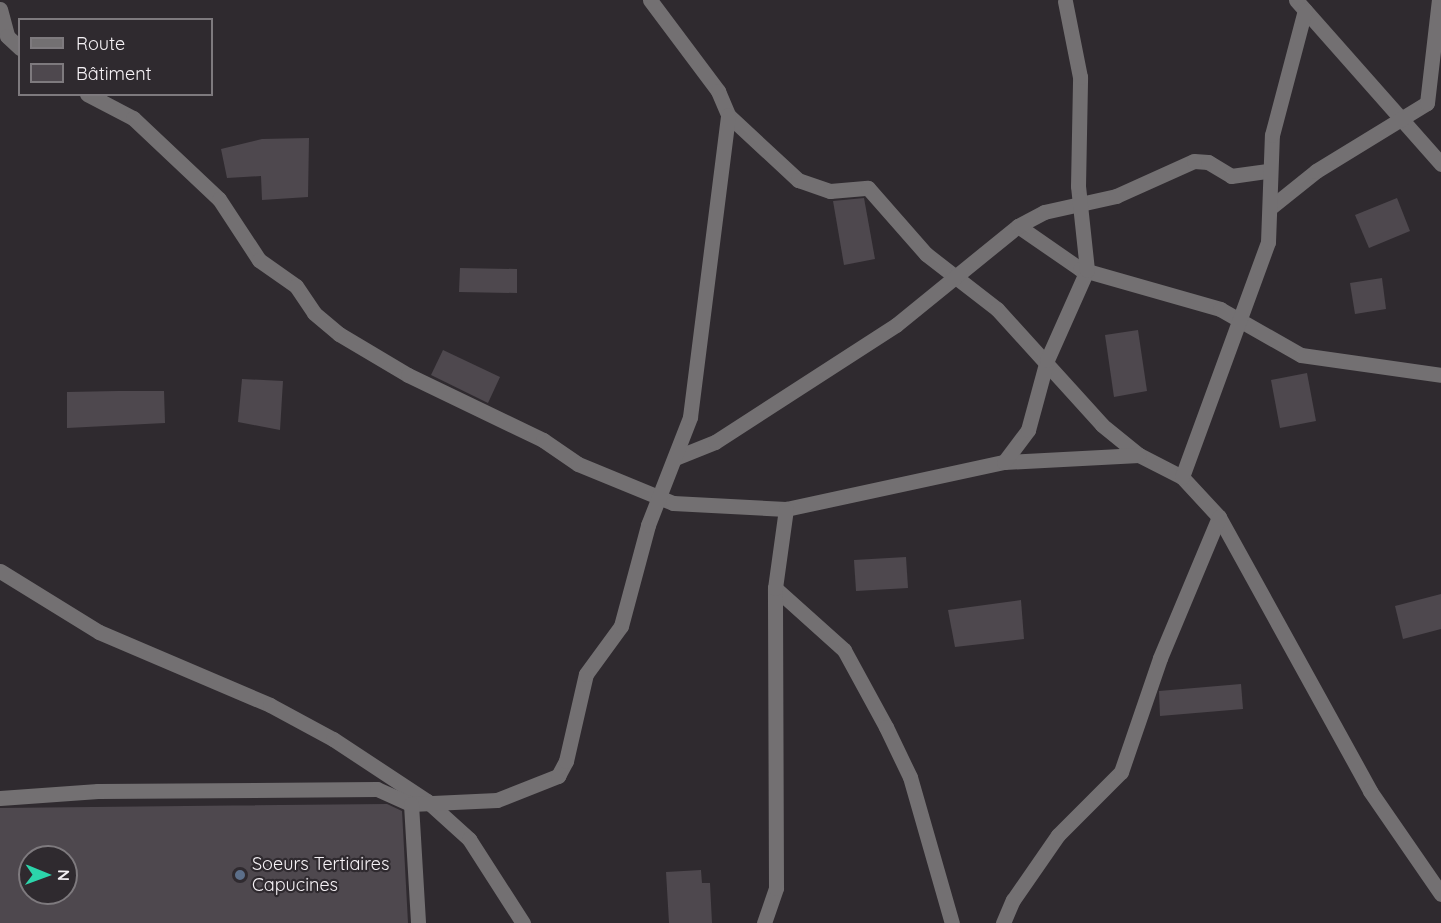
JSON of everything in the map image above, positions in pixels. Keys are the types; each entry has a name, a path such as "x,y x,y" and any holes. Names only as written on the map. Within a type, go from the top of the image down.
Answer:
{"street":[{"path":"650,0 718,91 729,115 798,180 830,191 868,188 952,277 997,309 1047,360 1102,425 1139,455 1182,477 1219,517 1370,791 1441,894"},
{"path":"1270,208 1316,171 1402,119 1434,104 1439,0"},
{"path":"1004,462 1029,430 1047,360 1087,270 1080,202 1080,78 1065,1"},
{"path":"1301,5 1441,164"},
{"path":"1182,477 1244,319 1268,242 1270,208 1268,171 1287,64 1301,5"},
{"path":"0,9 7,36 18,46"},
{"path":"91,96 134,118 219,199 259,260 296,286 314,313 339,334 408,375 543,440 578,464 658,498 786,509 1004,462 1139,455"},
{"path":"0,798 98,791 377,789 411,804 427,801 497,800 558,776 566,761 586,674 621,626 658,498 690,417 704,328 729,115"},
{"path":"675,458 715,442 888,330 1018,226 1080,202 1116,196 1202,160 1231,176 1268,171"},
{"path":"1018,226 1054,254 1087,270 1244,319 1301,355 1372,370 1441,375"},
{"path":"764,923 776,888 775,588 786,509"},
{"path":"1003,923 1058,835 1121,772 1160,658 1219,517"},
{"path":"0,571 99,632 270,705 333,739 427,801 469,839 523,923"},
{"path":"775,588 844,650 886,727 910,777 952,923"},
{"path":"411,804 418,923"}],"building":[{"path":"309,138 308,197 262,200 261,176 227,178 221,149 262,139"},
{"path":"864,198 875,259 844,265 833,201"},
{"path":"1397,198 1410,231 1369,248 1355,215"},
{"path":"460,268 517,269 517,293 459,292"},
{"path":"1382,278 1386,309 1355,314 1350,283"},
{"path":"1138,330 1147,391 1114,397 1105,335"},
{"path":"443,350 500,377 488,403 431,375"},
{"path":"1307,373 1316,421 1280,428 1271,380"},
{"path":"242,379 283,381 280,430 238,422"},
{"path":"164,391 165,423 67,428 67,392"},
{"path":"906,557 908,588 856,591 854,560"},
{"path":"1441,594 1441,629 1403,639 1395,606"},
{"path":"1021,600 1024,639 955,647 948,610"},
{"path":"1241,684 1243,709 1160,716 1159,691"},
{"name":"Soeurs Tertiaires Capucines","path":"387,804 402,811 408,923 0,923 0,808"},
{"path":"701,870 702,883 710,883 712,923 669,923 666,872"}],"place":[{"name":"Soeurs Tertiaires Capucines","path":"240,875"}]}
